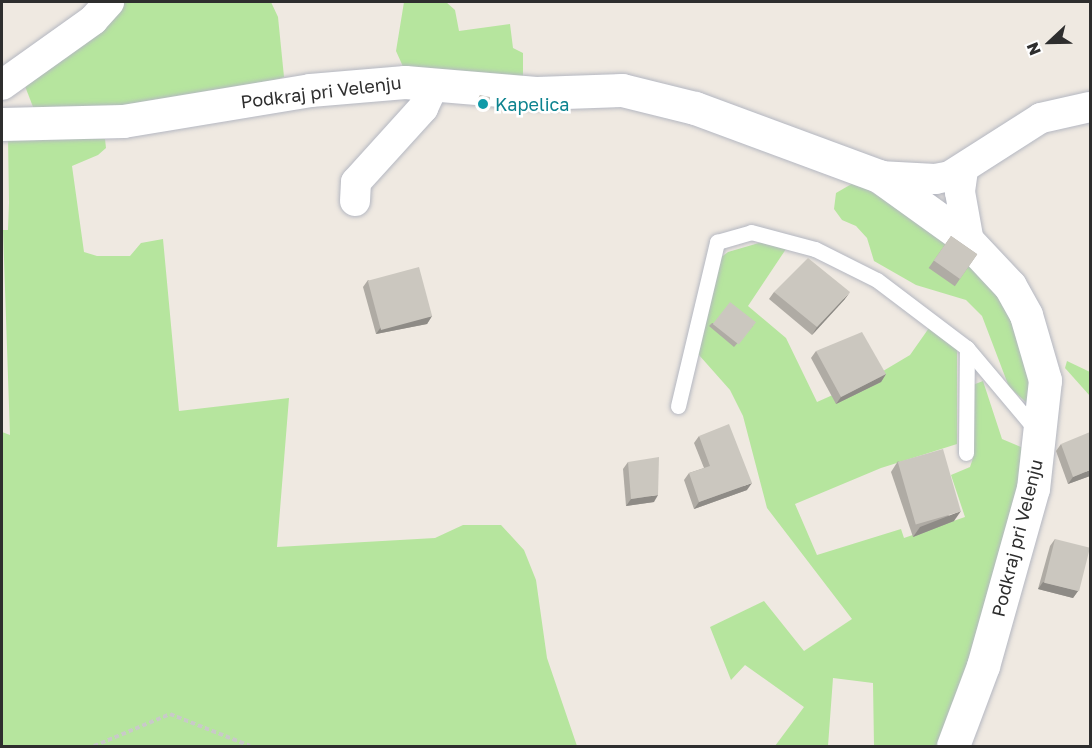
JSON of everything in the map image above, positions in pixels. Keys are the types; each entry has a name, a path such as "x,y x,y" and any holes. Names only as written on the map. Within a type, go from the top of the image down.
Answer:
{"street":[{"path":"2,85 93,20 109,2"},
{"name":"Podkraj pri Velenju","path":"2,124 123,121 310,90 405,82 536,93 622,90 695,108 879,176 969,242 1010,286 1026,315 1046,380 1033,488 987,654 953,747"},
{"path":"355,201 356,182 423,108 434,84"},
{"name":"Podkraj pri Velenju","path":"879,176 935,179 963,170 1041,118 1090,107"},
{"path":"963,170 960,192 969,242"}],"lane":[{"path":"678,406 717,242 751,232 815,249 877,279 967,348 1041,436"},
{"path":"966,453 967,348"}],"path":[{"path":"94,747 170,714 250,747"}],"green space":[{"path":"120,2 271,2 278,17 284,77 198,107 35,112 23,81"},
{"path":"404,2 446,2 455,10 459,31 510,24 513,48 523,53 523,80 405,71 396,51"},
{"path":"8,135 105,139 106,148 98,155 72,166 84,252 97,256 130,256 141,243 163,239 179,411 289,398 277,547 435,538 463,525 501,525 524,550 536,580 547,658 577,746 2,746 2,432 10,435 3,230 8,230"},
{"path":"855,182 920,221 991,279 1038,365 1027,403 1009,387 982,316 966,300 916,285 874,261 867,238 856,226 842,220 834,209 836,193"},
{"path":"766,241 788,246 748,306 786,338 817,402 873,377 910,355 929,328 957,349 957,444 881,468 795,504 817,555 901,529 904,538 965,517 951,475 970,467 973,458 970,386 983,381 1002,439 1021,447 1023,472 943,746 874,746 873,683 833,678 828,746 775,746 804,707 745,665 731,680 710,627 764,601 804,651 852,619 767,508 743,416 730,390 691,346 715,262 728,252"},
{"path":"1067,361 1090,372 1090,396 1065,368"}],"building":[{"path":"480,95 490,97 490,105 479,104"},
{"path":"951,236 977,254 960,279 934,261"},
{"path":"808,258 850,292 817,327 774,292"},
{"path":"419,267 432,316 381,330 368,281"},
{"path":"730,302 756,322 739,344 713,324"},
{"path":"862,332 886,374 841,397 816,351"},
{"path":"729,424 752,483 699,502 689,473 710,466 699,436"},
{"path":"1090,432 1090,470 1073,477 1061,444"},
{"path":"943,449 961,511 916,524 898,462"},
{"path":"659,457 658,495 631,499 628,462"},
{"path":"1055,539 1090,548 1079,591 1044,583"}],"place":[{"name":"Kapelica","path":"483,104"}]}
